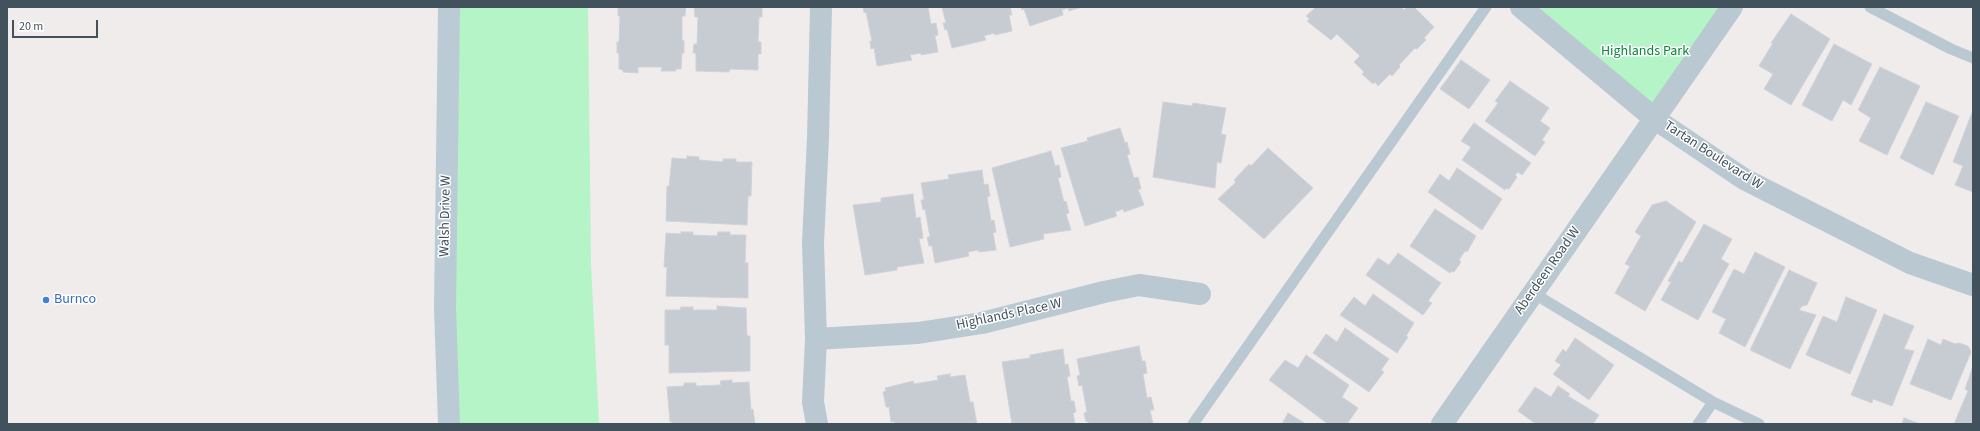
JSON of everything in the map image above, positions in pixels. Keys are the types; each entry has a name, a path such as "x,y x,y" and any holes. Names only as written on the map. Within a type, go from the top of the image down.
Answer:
{"main road":[{"name":"Walsh Drive W","path":"449,7 446,308 449,424"}],"street":[{"path":"817,424 813,402 816,338 813,243 818,138 821,7"},
{"name":"Tartan Boulevard W","path":"1521,7 1655,119 1744,179 1910,263 1973,285"},
{"name":"Aberdeen Road W","path":"1442,424 1732,7"},
{"name":"Highlands Place W","path":"816,338 918,333 982,323 1104,292 1139,285 1200,294"}],"lane":[{"path":"1193,424 1486,7"},
{"path":"1870,7 1951,49 1973,58"},
{"path":"1533,294 1714,402 1759,424"},
{"path":"1698,424 1714,402"}],"green space":[{"path":"449,7 588,7 591,263 599,424 449,424"},
{"name":"Highlands Park","path":"1521,7 1732,7 1655,119"}],"building":[{"path":"618,7 686,7 685,16 682,16 682,40 684,41 684,53 682,53 681,69 676,69 676,71 661,71 662,67 638,67 638,73 623,72 623,70 619,69 617,42 619,42 620,16 618,16"},
{"path":"694,7 762,7 762,17 759,17 758,42 761,42 761,54 758,54 758,70 730,69 729,72 696,71 696,53 693,53 694,44 697,44 698,17 695,17"},
{"path":"863,7 928,7 931,24 936,23 938,35 935,36 938,52 910,55 912,60 877,66 874,48 871,49 870,41 872,41 866,12 864,13"},
{"path":"942,7 1010,7 1012,15 1009,15 1012,31 995,35 994,33 984,36 986,40 952,48 947,29 945,30 943,23 946,23"},
{"path":"1021,7 1082,7 1069,11 1068,8 1062,10 1063,15 1030,26 1024,9 1022,10"},
{"path":"1316,7 1401,7 1404,10 1407,7 1414,7 1434,27 1424,38 1426,40 1417,49 1415,48 1399,65 1400,67 1392,76 1390,74 1378,86 1375,82 1373,84 1362,74 1364,72 1354,62 1360,56 1337,34 1331,40 1307,21 1310,19 1306,16"},
{"path":"1791,14 1830,39 1791,105 1764,89 1773,74 1759,66 1773,43 1771,43"},
{"path":"1834,44 1872,64 1851,105 1843,100 1832,121 1802,105"},
{"path":"1461,60 1490,80 1469,109 1440,89"},
{"path":"1880,67 1920,86 1887,155 1859,141 1871,118 1858,110"},
{"path":"1510,81 1549,108 1540,121 1550,128 1542,140 1545,142 1535,156 1485,121 1498,103 1495,101"},
{"path":"1163,102 1192,106 1193,103 1226,108 1221,134 1226,135 1221,163 1217,162 1215,188 1153,177"},
{"path":"1926,102 1959,116 1933,175 1900,158"},
{"path":"1973,110 1973,192 1955,185 1963,166 1953,162"},
{"path":"1474,123 1531,163 1522,175 1518,172 1515,175 1517,177 1509,189 1506,188 1505,190 1462,160 1471,147 1461,141"},
{"path":"1120,128 1125,143 1127,142 1130,154 1127,155 1134,178 1138,177 1141,189 1138,189 1144,205 1124,212 1123,209 1115,212 1117,216 1085,226 1061,148 1088,141 1087,138"},
{"path":"1268,148 1313,188 1264,239 1218,199 1236,182 1234,180 1249,164 1251,166"},
{"path":"1051,151 1055,166 1059,165 1061,177 1058,178 1064,202 1066,201 1069,213 1066,214 1071,230 1043,234 1044,239 1010,247 992,168"},
{"path":"687,156 699,157 699,160 723,162 723,159 736,159 736,162 752,162 751,196 748,196 747,225 666,221 667,186 669,187 672,158 687,159"},
{"path":"1457,168 1502,199 1482,230 1428,192 1440,174 1449,181"},
{"path":"982,170 984,185 988,184 990,196 987,197 991,221 994,220 996,232 993,233 996,250 979,252 978,250 968,252 969,256 935,263 932,246 929,246 927,237 930,237 925,209 923,210 921,200 924,200 921,183 949,179 948,175"},
{"path":"913,194 916,218 920,217 923,238 919,239 924,263 897,267 897,270 865,275 853,205 881,202 881,198"},
{"path":"1666,201 1696,222 1645,311 1615,293 1630,266 1625,264 1641,236 1635,232 1652,205"},
{"path":"1435,209 1476,236 1467,252 1465,251 1459,260 1461,262 1454,272 1452,271 1450,273 1410,246"},
{"path":"1704,224 1732,239 1721,259 1729,264 1698,320 1661,300 1671,282 1668,281 1679,261 1682,263"},
{"path":"681,232 693,232 693,235 717,236 718,232 730,232 730,235 746,235 745,263 748,263 748,298 666,296 667,267 664,267 666,233 681,234"},
{"path":"1755,252 1785,267 1745,347 1719,333 1726,319 1712,312 1734,269 1744,274"},
{"path":"1398,253 1441,283 1428,301 1432,303 1423,315 1366,275 1378,258 1389,265"},
{"path":"1789,270 1817,283 1807,305 1802,306 1799,310 1816,315 1790,369 1750,350"},
{"path":"1373,294 1414,323 1406,336 1408,337 1397,353 1340,315 1354,297 1365,306"},
{"path":"1846,297 1877,310 1850,374 1806,355 1823,316 1837,322"},
{"path":"717,306 746,308 747,336 750,336 750,371 669,373 669,345 665,345 665,310 681,310 680,307 693,307 693,310 717,310"},
{"path":"1884,314 1914,326 1904,349 1914,351 1892,406 1873,399 1872,403 1851,395"},
{"path":"1345,328 1389,359 1381,370 1384,372 1369,392 1313,353 1326,334 1337,342"},
{"path":"1575,338 1614,365 1589,400 1553,374 1561,365 1555,361 1563,349 1566,352"},
{"path":"1928,339 1941,345 1943,339 1955,344 1959,343 1968,346 1971,352 1951,400 1910,384"},
{"path":"1139,346 1142,361 1145,361 1147,373 1143,374 1147,398 1151,397 1154,410 1150,410 1153,424 1089,424 1088,421 1086,422 1084,413 1087,412 1082,385 1079,386 1077,376 1080,375 1077,359"},
{"path":"1063,349 1065,365 1068,364 1070,376 1067,377 1071,401 1074,401 1076,412 1073,413 1075,424 1012,424 1002,362 1030,358 1030,355"},
{"path":"1306,355 1349,385 1342,397 1358,408 1347,424 1328,424 1269,380 1285,360 1298,368"},
{"path":"1973,366 1973,424 1954,424 1968,391 1965,389"},
{"path":"950,374 950,377 965,375 970,402 973,402 977,424 894,424 894,421 891,422 889,407 886,407 883,392 886,391 885,388 913,381 914,384 938,380 937,376"},
{"path":"732,380 732,383 749,382 751,410 753,409 755,424 673,424 670,422 667,387 684,386 684,383 696,383 696,386 721,385 720,381"},
{"path":"1558,386 1570,394 1568,396 1599,415 1593,424 1536,424 1518,411 1535,387 1551,397"},
{"path":"1288,413 1306,424 1282,424"},
{"path":"1904,418 1920,424 1902,424"}],"place":[{"name":"Burnco","path":"46,300"}]}
